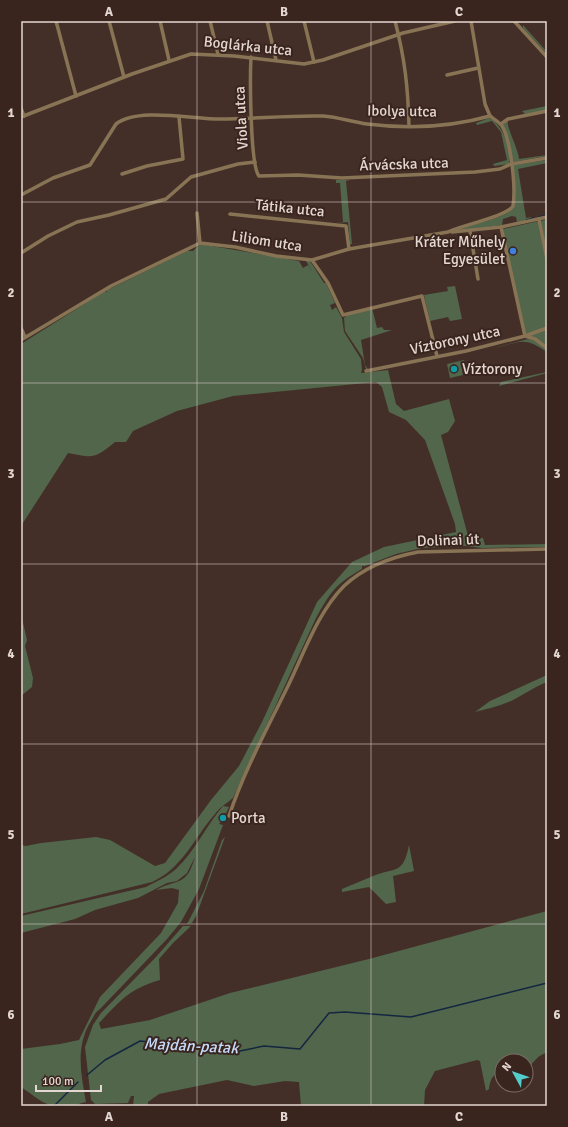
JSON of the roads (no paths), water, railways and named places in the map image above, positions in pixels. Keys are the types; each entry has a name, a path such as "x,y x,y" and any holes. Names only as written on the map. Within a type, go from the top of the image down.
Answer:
{"street":[{"path":"56,21 76,96"},
{"path":"109,21 124,77"},
{"path":"160,21 169,60"},
{"path":"210,21 218,54"},
{"path":"267,21 276,60"},
{"path":"304,21 314,62"},
{"path":"395,21 401,39 408,83 409,126"},
{"path":"431,21 432,27"},
{"name":"Boglárka utca","path":"22,117 169,60 195,53 251,57 295,63 314,62 399,35 455,21"},
{"path":"470,21 485,104 490,116 501,124 508,119 547,111"},
{"path":"514,21 547,57"},
{"name":"Viola utca","path":"251,57 252,117 255,162 260,176"},
{"path":"447,75 478,68"},
{"path":"21,108 22,117"},
{"name":"Ibolya utca","path":"21,195 40,184 90,165 116,124 122,120 138,115 220,119 324,116 365,124 409,126 470,122 490,116"},
{"path":"122,174 147,166 183,159 179,117"},
{"name":"Liliom utca","path":"200,243 235,247 276,256 312,260 349,248 448,232 459,227 497,216 512,208 514,203 511,164 506,136 501,124"},
{"name":"Árvácska utca","path":"260,176 298,175 342,178 487,172 500,169 511,164 547,158"},
{"path":"21,253 48,236 77,222 109,215 166,199 191,177 238,164 255,162"},
{"path":"21,340 111,286 200,243 197,213"},
{"name":"Tátika utca","path":"230,214 346,226 349,248"},
{"path":"448,232 501,227 547,216"},
{"path":"539,218 547,259"},
{"path":"501,227 525,336 535,339 547,348"},
{"path":"470,231 478,279"},
{"path":"312,260 328,283 343,315 422,296 437,356"},
{"path":"21,328 25,337"},
{"name":"Víztorony utca","path":"366,371 466,351 525,336 547,328"},
{"name":"Dolinai út","path":"229,816 248,769 315,630 337,594 356,577 379,563 402,555 418,552 547,549"}],"waterway":[{"path":"539,217 547,215"},
{"path":"526,220 534,218"},
{"name":"Majdán-patak","path":"87,1075 105,1060 140,1041 235,1052 264,1046 300,1049 329,1013 345,1012 411,1017 547,983"},
{"name":"Majdán-patak","path":"54,1106 78,1082"}],"place":[{"name":"Kráter Műhely Egyesület","path":"513,251"},
{"name":"Víztorony","path":"454,369"},
{"name":"Porta","path":"223,818"}]}
